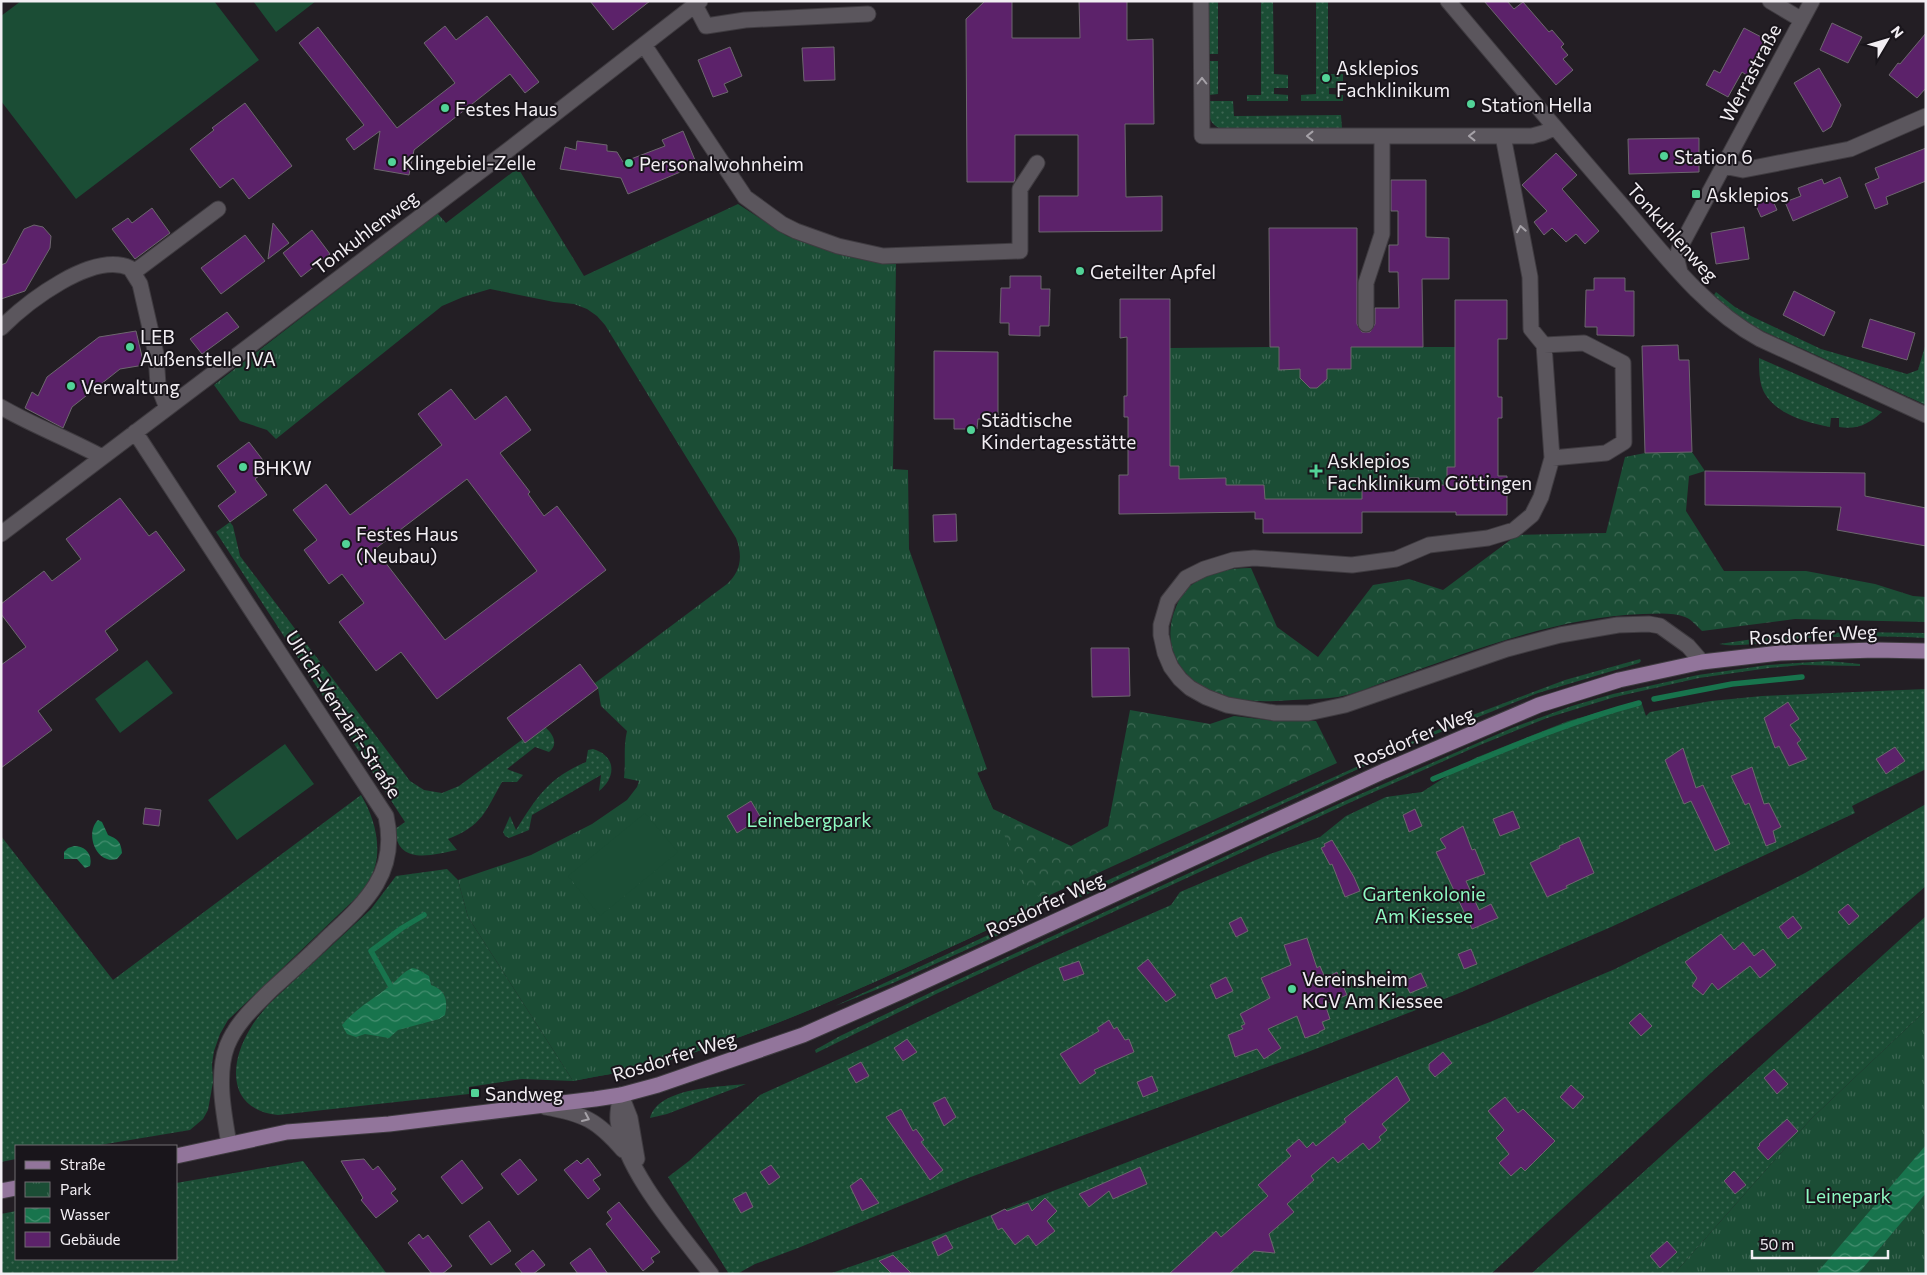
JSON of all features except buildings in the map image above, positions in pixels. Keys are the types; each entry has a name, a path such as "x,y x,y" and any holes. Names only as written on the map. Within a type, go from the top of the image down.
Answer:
{"main road":[{"name":"Rosdorfer Weg","path":"178,1156 229,1144 288,1142 366,1130 389,1124 621,1095 710,1069 803,1035 1384,771 1539,705 1619,680 1702,662 1780,653 1876,650 1926,651"},
{"path":"1,1191 15,1188"}],"street":[{"path":"1202,1 1202,136 1532,136 1554,128"},
{"name":"Tonkuhlenweg","path":"1448,1 1554,128 1704,298 1742,329 1926,415"},
{"path":"1770,1 1802,20"},
{"name":"Werrastraße","path":"1680,272 1677,260 1679,249 1812,1"},
{"path":"697,3 706,26 745,20 868,14"},
{"name":"Tonkuhlenweg","path":"1,534 506,151 697,3"},
{"path":"644,45 745,198 782,224 838,246 883,256 1020,251 1020,189 1037,163"},
{"path":"1723,166 1743,170 1850,149 1926,116"},
{"path":"1366,324 1366,283 1382,234 1382,136"},
{"path":"1503,136 1530,277 1532,329 1544,345 1552,458 1541,497 1532,515 1514,530 1488,538 1429,545 1396,559 1352,564 1254,558 1233,560 1204,569 1186,578 1168,601 1161,625 1163,643 1171,667 1190,688 1206,697 1227,705 1275,714 1308,712 1345,706 1506,649 1560,635 1618,625 1649,624 1660,626 1688,646 1702,662"},
{"path":"134,272 218,209"},
{"path":"1,328 48,289 74,275 115,265 125,266 134,272 140,284 156,354 158,385 167,408"},
{"path":"1544,345 1584,343 1623,363 1624,442 1606,453 1552,458"},
{"path":"1,407 102,457"},
{"name":"Ulrich-Venzlaff-Straße","path":"135,432 386,816 389,829 386,862 382,876 366,902 255,1006 234,1032 226,1048 222,1086 223,1113 229,1144"},
{"path":"621,1095 618,1121 621,1135 631,1160 644,1182 711,1274"},
{"path":"621,1095 630,1118 638,1162 644,1182"},
{"path":"539,1106 569,1112 594,1122 615,1141 631,1160"}],"green space":[{"path":"21,1 214,1 259,60 76,199 1,101 1,16"},
{"path":"253,1 316,1 276,32"},
{"path":"1209,1 1218,1 1218,54 1209,54"},
{"path":"1261,1 1273,1 1274,74 1288,75 1288,88 1274,88 1274,94 1288,95 1288,101 1247,101 1247,95 1261,95"},
{"path":"1316,1 1328,1 1328,74 1343,74 1343,88 1329,88 1329,94 1343,95 1343,101 1301,101 1301,95 1316,94"},
{"path":"1209,61 1218,61 1218,94 1209,95"},
{"path":"1209,101 1233,101 1234,116 1341,115 1342,128 1219,128 1212,123 1209,113"},
{"name":"Leinebergpark","path":"518,168 584,276 738,204 787,236 825,248 896,263 893,469 908,470 909,549 987,769 977,773 1028,889 1048,902 859,989 763,1028 715,1046 666,1061 573,1081 468,917 458,880 531,855 592,824 627,800 637,787 639,781 624,778 627,731 601,706 598,688 595,683 732,579 738,568 740,557 736,538 605,325 587,309 574,304 554,302 490,289 442,306 276,439 267,430 240,421 214,385 437,213 446,223"},
{"path":"1716,292 1735,307 1751,316 1821,349 1907,374 1918,370 1926,343 1926,405 1763,331 1738,317 1714,295"},
{"path":"1279,347 1279,369 1300,369 1300,379 1306,379 1310,388 1317,388 1321,384 1327,369 1351,369 1351,347 1455,347 1455,467 1447,467 1447,485 1419,485 1399,479 1400,485 1362,485 1362,499 1265,499 1264,485 1226,485 1226,478 1207,478 1179,485 1179,466 1170,466 1170,348"},
{"path":"1759,358 1882,412 1867,423 1851,428 1839,427 1839,418 1831,418 1830,427 1792,416 1775,405 1763,390 1760,379"},
{"path":"1692,452 1705,471 1689,476 1686,511 1724,571 1806,571 1875,584 1913,596 1926,597 1926,622 1795,619 1702,631 1689,619 1675,614 1643,614 1578,621 1515,637 1345,696 1283,701 1241,700 1211,691 1199,685 1189,676 1175,656 1170,633 1177,604 1188,588 1211,574 1227,570 1251,568 1277,627 1318,657 1373,585 1409,579 1443,590 1517,535 1606,533 1625,457 1645,453"},
{"path":"230,522 233,526 240,556 410,781 424,790 442,793 459,786 523,739 545,727 550,733 554,739 552,749 549,752 535,747 507,769 523,775 517,782 502,782 476,823 448,839 457,850 417,855 402,849 397,841 395,829 405,822 216,532"},
{"path":"1848,632 1926,633 1926,638 1828,637 1746,645 1719,644 1767,637"},
{"path":"1640,659 1639,663 1538,693 1421,740 1081,897 1071,897 1457,721 1565,680"},
{"path":"147,660 173,693 120,733 95,699"},
{"path":"1828,661 1860,664 1860,666 1802,665 1699,678 1615,697 1547,718 1480,745 1349,803 938,993 816,1053 815,1050 840,1036 936,990 1347,800 1512,728 1572,706 1613,694 1698,675 1768,665"},
{"name":"Gartenkolonie Am Kiessee","path":"1926,689 1926,769 1852,806 1855,813 1611,927 1457,994 1300,1055 968,1178 755,1264 737,1274 729,1274 668,1177 689,1161 760,1095 870,1045 1033,966 1171,905 1180,892 1270,854 1320,837 1346,816 1386,797 1422,792 1475,758 1568,721 1641,701 1646,716 1650,712 1711,701 1762,696"},
{"path":"1130,710 1210,724 1234,716 1276,721 1316,721 1337,763 1050,895 1048,902 859,989 811,1009 715,1046 666,1061 573,1081 977,772 993,809 1071,846 1108,826"},
{"path":"285,744 314,784 237,840 208,800"},
{"path":"593,749 601,752 610,762 611,774 605,786 599,791 601,775 532,815 529,830 509,838 505,836 503,832 510,816 516,830 537,798 562,775 586,762 588,750"},
{"path":"361,795 374,824 376,835 377,856 370,880 358,896 228,1020 220,1034 214,1051 212,1064 213,1082 208,1110 203,1119 190,1130 100,1145 15,1145 15,1159 1,1162 1,836 113,980"},
{"path":"1926,804 1926,886 1713,1071 1491,1274 829,1274 908,1247 1490,1022 1615,969 1805,873"},
{"path":"645,813 678,852 600,916 568,876"},
{"path":"447,869 458,880 468,917 573,1081 522,1079 469,1087 469,1094 278,1115 249,1105 241,1095 237,1084 236,1071 243,1043 261,1013 371,909 396,876"},
{"path":"1926,916 1926,1010 1811,1119 1674,1274 1531,1274"},
{"path":"1027,917 1025,923 893,983 835,1006"},
{"name":"Leinepark","path":"1926,1010 1926,1274 1674,1274 1811,1119"},
{"path":"746,1084 667,1114 650,1118 656,1108 665,1100 677,1094 691,1090"},
{"path":"303,1161 387,1274 1,1274 1,1214 15,1211 15,1260 178,1260 178,1183"}],"water":[{"path":"98,820 102,822 108,835 120,843 122,853 117,859 110,860 104,857 95,847 92,833"},
{"path":"74,846 82,847 89,854 90,866 85,868 77,859 64,859 64,852"},
{"path":"412,968 429,976 431,985 443,993 446,1001 445,1015 439,1019 398,1030 389,1038 365,1034 356,1037 347,1034 342,1025 347,1019"},
{"path":"1926,1145 1926,1193 1858,1274 1816,1274"}],"waterway":[{"path":"1654,699 1732,684 1802,677"},
{"path":"1433,779 1560,728 1639,703"},
{"path":"390,985 371,951 402,928 424,915"}],"place":[{"name":"Asklepios Fachklinikum","path":"1326,78"},
{"name":"Station Hella","path":"1471,104"},
{"name":"Festes Haus","path":"445,108"},
{"name":"Station 6","path":"1664,156"},
{"name":"Klingebiel-Zelle","path":"392,162"},
{"name":"Personalwohnheim","path":"629,163"},
{"name":"Asklepios","path":"1696,194"},
{"name":"Geteilter Apfel","path":"1080,271"},
{"name":"LEB Außenstelle JVA","path":"130,347"},
{"name":"Verwaltung","path":"71,386"},
{"name":"Städtische Kindertagesstätte","path":"971,430"},
{"name":"BHKW","path":"243,467"},
{"name":"Asklepios Fachklinikum Göttingen","path":"1316,471"},
{"name":"Festes Haus (Neubau)","path":"346,544"},
{"name":"Vereinsheim KGV Am Kiessee","path":"1292,989"},
{"name":"Sandweg","path":"475,1093"}]}
